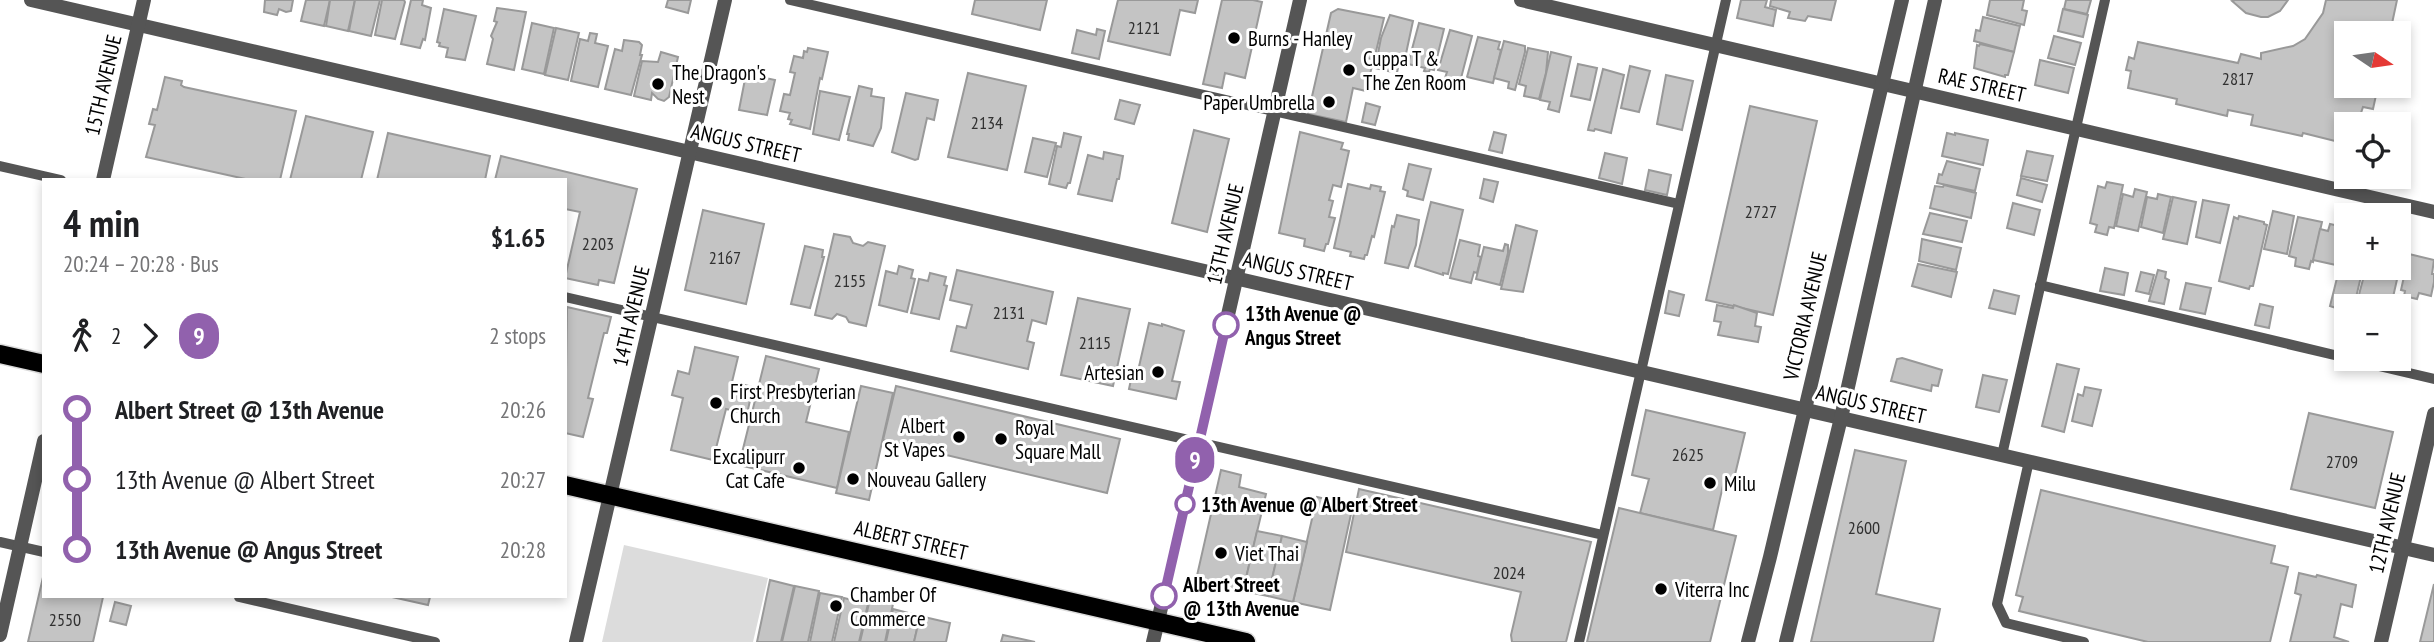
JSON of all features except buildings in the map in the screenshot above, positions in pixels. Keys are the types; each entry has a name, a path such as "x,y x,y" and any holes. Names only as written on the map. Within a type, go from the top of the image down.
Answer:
{"main road":[{"path":"0,354 42,364"},
{"name":"ALBERT STREET","path":"567,485 1246,642"}],"street":[{"name":"ANGUS STREET","path":"31,0 2434,555"},
{"name":"15TH AVENUE","path":"103,178 144,0"},
{"name":"14TH AVENUE","path":"576,642 725,0"},
{"name":"13TH AVENUE","path":"1153,642 1300,0"},
{"name":"RAE STREET","path":"1521,0 2434,212"},
{"name":"VICTORIA AVENUE","path":"1748,642 1902,0"},
{"path":"1786,642 1935,0"},
{"name":"12TH AVENUE","path":"2381,642 2434,414"},
{"path":"0,635 42,450"}],"lane":[{"path":"790,0 1679,204"},
{"path":"1579,642 1726,0"},
{"path":"2002,455 2105,0"},
{"path":"0,166 52,178"},
{"path":"2040,285 2334,355"},
{"path":"567,297 1603,535"},
{"path":"2401,371 2434,379"},
{"path":"2029,461 1997,604 2007,623 2084,642"},
{"path":"0,542 42,551"},
{"path":"243,598 435,642"}],"shaded area":[{"path":"624,545 768,578 753,642 602,642"}],"bus line":[{"name":"9","path":"1164,596 1226,325"}],"place":[{"name":"Burns - Hanley","path":"1234,38"},
{"name":"Cuppa T & The Zen Room","path":"1349,70"},
{"name":"The Dragon's Nest","path":"658,84"},
{"name":"Paper Umbrella","path":"1329,102"},
{"name":"13th Avenue @ Angus Street","path":"1226,325"},
{"name":"Artesian","path":"1158,372"},
{"name":"First Presbyterian Church","path":"716,403"},
{"name":"Albert St Vapes","path":"959,437"},
{"name":"Royal Square Mall","path":"1001,439"},
{"name":"Excalipurr Cat Cafe","path":"799,468"},
{"name":"Nouveau Gallery","path":"853,479"},
{"name":"Milu","path":"1710,483"},
{"name":"13th Avenue @ Albert Street","path":"1185,504"},
{"name":"Viet Thai","path":"1221,553"},
{"name":"Viterra Inc","path":"1661,589"},
{"name":"Albert Street @ 13th Avenue","path":"1164,596"},
{"name":"Chamber Of Commerce","path":"836,606"}]}
